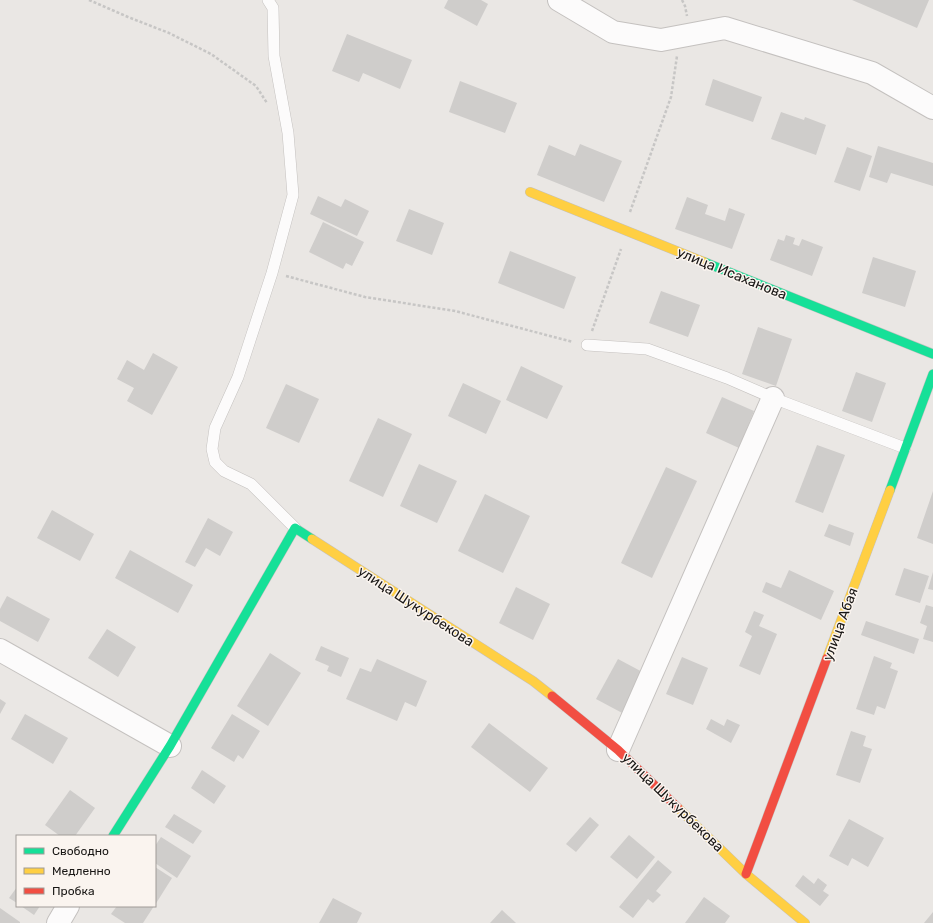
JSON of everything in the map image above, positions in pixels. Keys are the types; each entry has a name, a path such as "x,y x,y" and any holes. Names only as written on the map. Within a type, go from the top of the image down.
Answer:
{"street":[{"path":"559,0 613,32 661,40 725,28 872,73 933,108"},
{"name":"улица Исаханова","path":"530,192 933,354"},
{"name":"улица Абая","path":"746,874 933,374"},
{"path":"618,750 772,398"},
{"path":"114,835 170,746 295,528"},
{"name":"улица Шукурбекова","path":"295,528 533,681 618,750 746,874 805,923"},
{"path":"0,650 170,746"},
{"path":"58,923 67,907"}],"lane":[{"path":"268,0 273,8 274,56 288,133 293,194 272,273 238,377 215,428 212,449 215,462 224,470 251,484 295,528"},
{"path":"587,345 647,349 727,378 772,398 905,448"}],"path":[{"path":"89,0 128,18 169,33 211,54 256,86 268,104"},
{"path":"272,273 365,297 455,310 587,345 627,231 628,218 671,97 680,36"}],"building":[{"path":"448,0 481,0 488,4 477,26 444,8"},
{"path":"852,0 929,0 917,28"},
{"path":"347,34 412,60 400,89 363,73 359,82 332,71"},
{"path":"713,79 762,97 753,122 705,105"},
{"path":"460,81 517,103 505,133 449,112"},
{"path":"781,112 804,120 805,117 826,125 816,155 771,139"},
{"path":"580,144 622,161 604,202 537,175 549,145 575,156"},
{"path":"878,146 933,163 933,186 891,173 887,183 869,177"},
{"path":"847,147 872,156 860,191 834,182"},
{"path":"318,196 341,207 345,199 369,211 357,236 310,214"},
{"path":"687,197 708,205 705,214 725,221 729,208 745,214 732,249 675,229"},
{"path":"409,209 444,223 432,255 396,241"},
{"path":"323,222 364,242 352,266 346,263 343,269 309,252"},
{"path":"786,235 795,238 793,244 799,246 802,239 823,247 812,276 770,260 778,239 784,241"},
{"path":"510,251 576,277 564,309 498,283"},
{"path":"873,257 916,271 905,307 862,293"},
{"path":"661,291 700,305 688,337 649,323"},
{"path":"758,327 792,339 776,386 742,374"},
{"path":"153,353 178,367 152,415 127,401 134,388 117,379 127,360 144,370"},
{"path":"521,366 563,386 547,419 506,400"},
{"path":"856,372 886,383 872,422 842,411"},
{"path":"463,383 501,401 486,434 448,416"},
{"path":"286,384 319,399 299,443 266,428"},
{"path":"722,397 754,411 739,448 706,433"},
{"path":"378,418 412,434 383,497 349,481"},
{"path":"817,445 845,455 823,513 795,502"},
{"path":"419,464 457,481 437,523 400,506"},
{"path":"666,467 697,481 652,578 621,563"},
{"path":"933,491 933,544 917,538"},
{"path":"485,494 530,516 503,573 458,551"},
{"path":"52,510 94,534 80,561 37,538"},
{"path":"208,518 233,532 220,556 206,548 195,567 185,562"},
{"path":"829,524 854,533 850,546 824,536"},
{"path":"130,550 193,585 178,613 115,578"},
{"path":"904,568 929,576 920,603 895,595"},
{"path":"789,570 834,591 821,620 762,592 766,582 781,588"},
{"path":"933,572 933,590 928,589"},
{"path":"516,587 550,604 533,640 499,623"},
{"path":"7,596 50,619 38,642 0,621 0,609"},
{"path":"926,605 933,607 933,642 923,639 927,626 920,623"},
{"path":"754,611 764,615 759,626 777,634 760,675 739,666 752,636 745,632"},
{"path":"866,621 919,639 914,654 861,635"},
{"path":"107,629 136,647 118,677 88,658"},
{"path":"321,646 349,658 341,677 327,671 329,666 315,660"},
{"path":"270,653 301,673 268,726 237,706"},
{"path":"874,656 892,663 890,668 898,671 885,709 877,706 874,715 856,709"},
{"path":"682,657 708,668 693,705 666,694"},
{"path":"377,659 427,681 416,707 405,702 397,721 346,699 360,668 371,672"},
{"path":"618,659 648,675 626,715 596,699"},
{"path":"0,699 6,703 0,714"},
{"path":"25,714 68,738 53,764 11,739"},
{"path":"232,714 260,731 243,759 238,755 234,762 211,748"},
{"path":"711,719 724,726 727,719 740,725 731,743 706,729"},
{"path":"489,723 548,768 530,792 471,747"},
{"path":"851,731 866,736 863,746 872,749 860,783 836,775"},
{"path":"202,770 226,786 214,804 191,788"},
{"path":"70,790 95,808 76,835 59,835 45,825"},
{"path":"174,814 202,831 193,844 165,827"},
{"path":"590,817 599,825 576,852 566,844"},
{"path":"849,819 884,838 868,867 852,858 848,866 829,856"},
{"path":"629,835 655,857 637,879 610,857"},
{"path":"161,837 191,856 177,878 156,864 156,844"},
{"path":"658,860 672,872 656,891 661,895 653,903 648,899 633,918 619,907"},
{"path":"156,868 172,878 156,903"},
{"path":"803,875 814,884 818,878 827,885 823,891 829,895 820,906 795,886"},
{"path":"16,888 16,902 9,898"},
{"path":"704,897 730,916 725,923 685,923"},
{"path":"333,898 362,913 357,923 319,923"},
{"path":"22,907 39,907 34,915"},
{"path":"116,907 153,907 143,923 125,923 111,914"},
{"path":"0,908 20,922 20,923 0,923"},
{"path":"502,910 516,923 490,923"},
{"path":"933,912 933,923 924,923"}],"traffic: fast":[{"path":"704,262 933,354"},
{"path":"890,490 933,374"},
{"path":"114,835 170,746 295,528 312,539"}],"traffic: slow":[{"path":"530,192 704,262"},
{"path":"827,658 890,490"},
{"path":"312,539 533,681 552,696"},
{"path":"678,808 746,874 805,923"}],"traffic: jam":[{"path":"746,874 827,658"},
{"path":"552,696 618,750 678,808"}]}
